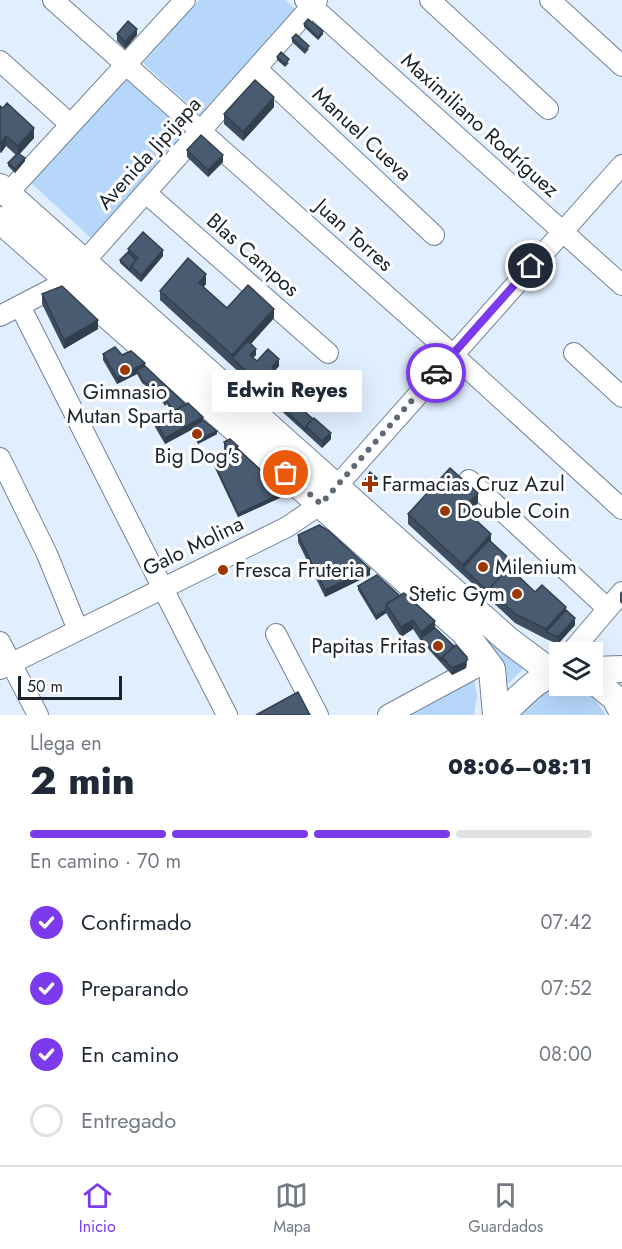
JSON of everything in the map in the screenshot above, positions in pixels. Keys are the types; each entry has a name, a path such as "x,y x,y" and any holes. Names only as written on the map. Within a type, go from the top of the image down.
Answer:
{"main road":[{"path":"4,190 85,261 330,495 464,632 488,661 495,676 496,715"},
{"path":"0,220 67,280 330,495 508,639 549,667"},
{"path":"603,670 622,669"},
{"path":"501,715 530,688 549,676"},
{"path":"603,688 615,698 622,711"}],"street":[{"name":"Juan Torres","path":"53,0 452,354 622,509"},
{"path":"430,0 548,109"},
{"path":"550,0 622,66"},
{"path":"4,190 70,124 181,1"},
{"name":"Avenida Jipijapa","path":"0,315 67,280 257,69 312,2"},
{"name":"Maximiliano Rodríguez","path":"312,2 622,285"},
{"path":"0,61 70,124"},
{"name":"Manuel Cueva","path":"257,69 434,235"},
{"name":"Galo Molina","path":"6,667 287,527 330,495 452,354 622,165"},
{"name":"Blas Campos","path":"146,193 328,353"},
{"path":"20,306 227,715"},
{"path":"574,353 622,397"},
{"path":"0,458 47,554 78,630"},
{"path":"469,480 607,608"},
{"path":"580,642 622,592"},
{"path":"276,634 318,715"},
{"path":"0,642 6,667 38,715"},
{"path":"388,715 488,661"}],"shaded area":[{"path":"199,0 285,0 295,9 200,115 143,63"},
{"path":"125,78 186,132 91,238 31,183"},
{"path":"415,574 527,665 508,684 501,668"},
{"path":"473,675 477,695 474,715 392,715"},
{"path":"549,688 549,696 592,696 606,715 520,715 543,689"}],"building":[{"path":"308,19 323,31 318,37 304,24"},
{"path":"128,21 137,29 125,42 117,34"},
{"path":"296,34 309,46 305,50 292,38"},
{"path":"281,52 289,59 285,64 277,57"},
{"path":"255,80 274,97 243,132 224,114"},
{"path":"7,103 34,128 18,146 6,136 0,143 0,106 3,108"},
{"path":"201,135 223,155 208,170 187,150"},
{"path":"18,153 25,158 15,169 8,163"},
{"path":"143,232 163,250 141,276 131,266 138,258 128,249"},
{"path":"128,252 136,260 130,270 120,260"},
{"path":"188,258 206,274 199,283 227,308 248,285 274,309 232,355 160,291"},
{"path":"62,286 98,320 64,340 42,294"},
{"path":"248,341 256,349 250,355 257,361 268,349 279,359 272,367 298,391 284,406 232,358"},
{"path":"115,347 122,355 131,351 145,363 117,378 103,354"},
{"path":"145,366 186,405 173,411 158,392 142,380 137,370"},
{"path":"292,400 313,419 306,426 306,430 284,409"},
{"path":"188,403 203,417 165,438 155,420"},
{"path":"314,418 331,433 322,441 306,426"},
{"path":"203,420 217,431 198,440 191,427"},
{"path":"230,439 238,446 229,451 224,442"},
{"path":"238,449 284,492 238,514 213,461"},
{"path":"450,468 478,493 464,509 491,534 463,565 408,514"},
{"name":"Farmacias Cruz Azul","path":"370,472 377,478 370,487 364,482"},
{"path":"319,525 329,531 370,569 325,590 298,535"},
{"path":"489,540 515,564 510,569 509,567 489,589 489,592 463,568"},
{"path":"509,567 535,592 542,585 566,607 546,629 515,614 489,589"},
{"path":"377,575 400,596 386,604 386,610 376,616 358,586"},
{"path":"404,593 435,621 421,632 413,620 401,627 386,604"},
{"path":"566,610 575,618 558,637 546,632"},
{"path":"435,628 454,646 442,657 442,660 421,638"},
{"path":"456,645 467,657 466,662 452,668 442,657"},
{"path":"298,692 310,715 256,715"}],"way so far":[{"path":"286,473 321,504 436,373"}],"place":[{"name":"Gimnasio Mutan Sparta","path":"125,370"},
{"name":"Big Dog's","path":"197,434"},
{"name":"Edwin Reyes","path":"286,473"},
{"name":"Farmacias Cruz Azul","path":"370,484"},
{"name":"Double Coin","path":"445,511"},
{"name":"Milenium","path":"483,567"},
{"name":"Fresca Fruteria","path":"223,570"},
{"name":"Stetic Gym","path":"517,594"},
{"name":"Papitas Fritas","path":"438,646"}],"route":[{"path":"436,373 531,266"}]}
